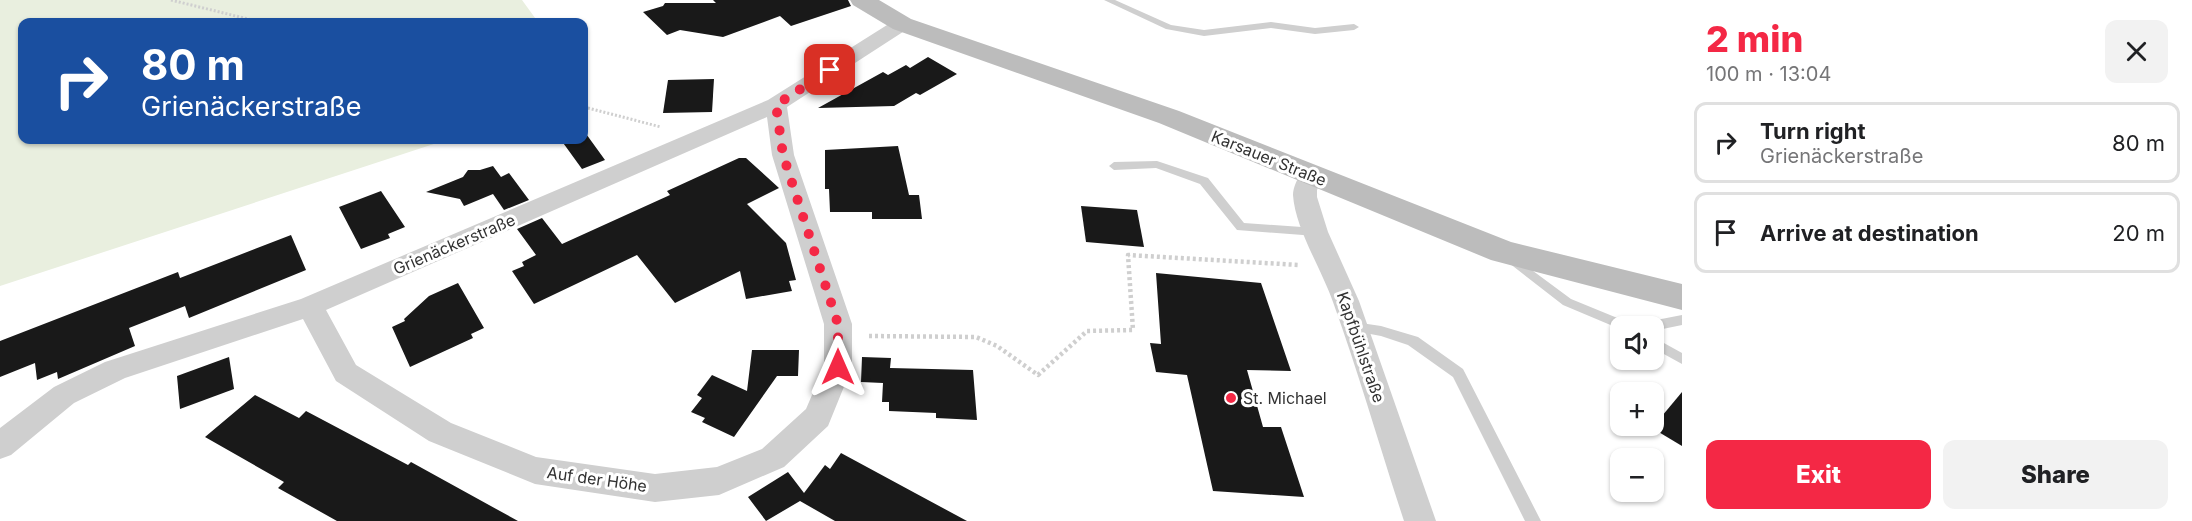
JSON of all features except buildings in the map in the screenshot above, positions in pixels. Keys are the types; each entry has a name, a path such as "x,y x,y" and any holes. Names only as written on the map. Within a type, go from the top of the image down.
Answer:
{"street":[{"name":"Karsauer Straße","path":"862,0 902,24 1169,117 1503,252 1682,297"},
{"name":"Grienäckerstraße","path":"0,446 64,394 115,370 310,306 776,105 902,24"},
{"name":"Auf der Höhe","path":"310,306 346,373 440,432 535,470 655,488 719,481 773,458 818,417 838,367 838,324 783,155 776,105"},
{"name":"Kapfbühlstraße","path":"1311,175 1305,190 1305,197 1316,232 1346,301 1420,521"}],"lane":[{"path":"1108,0 1169,27 1204,33 1271,25 1315,31 1354,27"},
{"path":"1114,166 1157,164 1204,181 1241,227 1316,232"},
{"path":"1503,252 1567,302 1610,320"},
{"path":"1664,324 1682,320"},
{"path":"1354,327 1381,331 1413,341 1458,373 1533,521"},
{"path":"1664,348 1682,359"}],"path":[{"path":"171,0 244,18"},
{"path":"588,108 665,128 697,129 707,135"},
{"path":"838,336 976,337 997,346 1038,375 1087,331 1133,330 1128,255 1331,266"}],"green space":[{"path":"0,0 522,0 535,18 18,18 18,144 434,144 0,286"}],"place":[{"name":"St. Michael","path":"1231,398"}],"route":[{"path":"830,70 776,105 783,155 838,324 838,367"}]}
